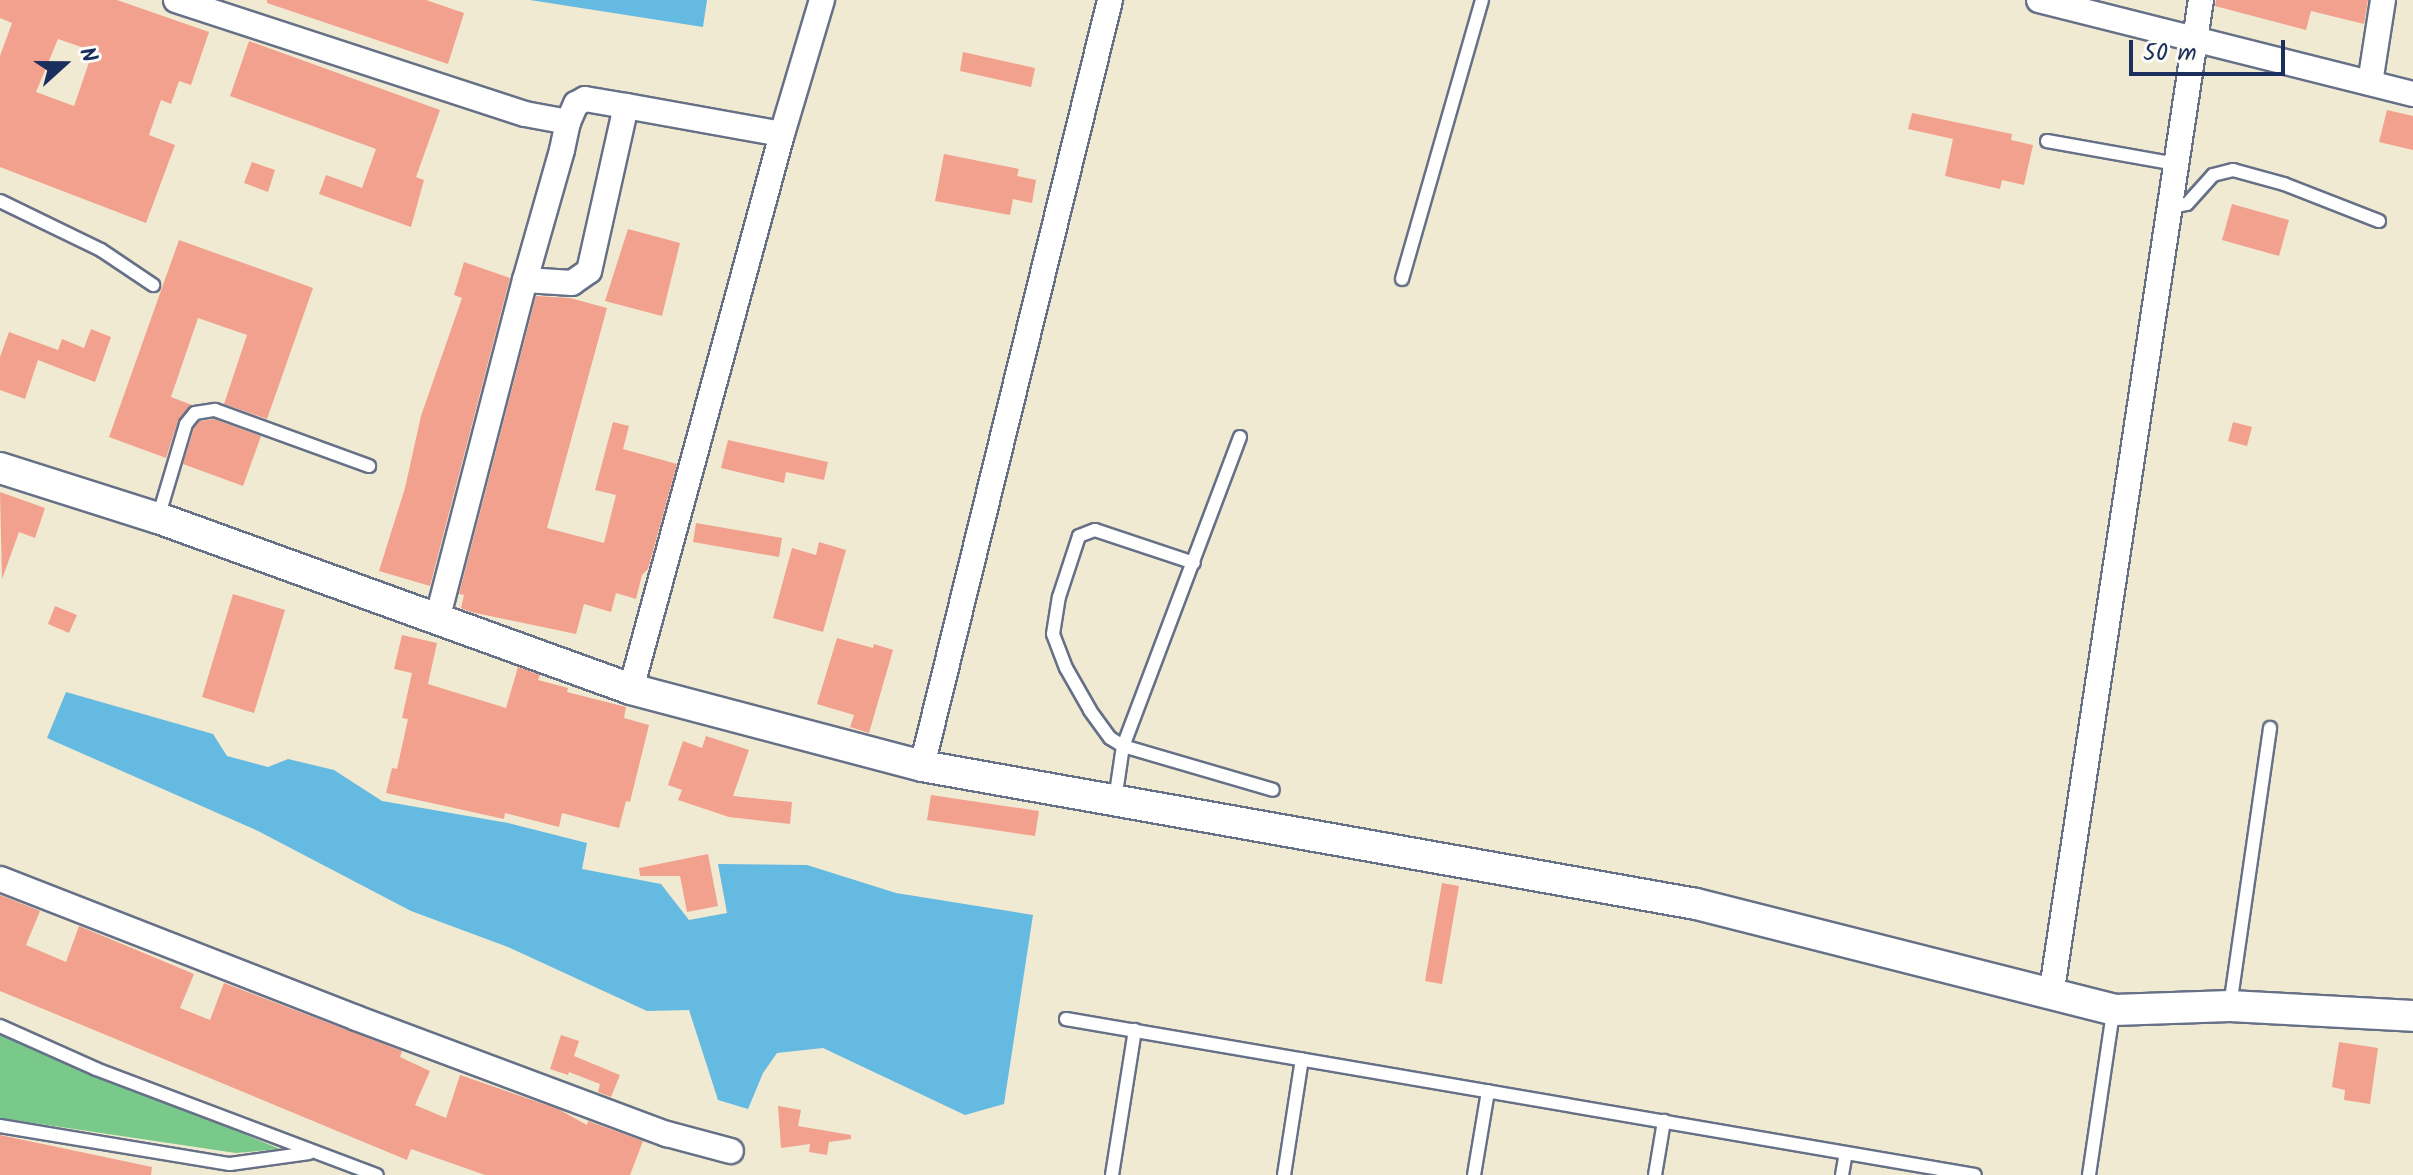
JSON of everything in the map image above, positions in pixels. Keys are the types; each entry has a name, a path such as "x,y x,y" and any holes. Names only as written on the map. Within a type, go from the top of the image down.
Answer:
{"street":[{"path":"176,0 525,114 568,122"},
{"path":"631,689 782,134 822,0"},
{"path":"922,766 1110,0"},
{"path":"2039,0 2413,94"},
{"path":"2051,996 2201,0"},
{"path":"2370,83 2383,0"},
{"path":"437,620 525,280 568,122 576,104 585,99 782,134"},
{"path":"525,280 572,283 589,271 626,106"},
{"path":"0,468 158,518 631,689 922,766 1696,904 2114,1010 2230,1006 2413,1016"},
{"path":"0,879 371,1024 667,1134 731,1151"}],"lane":[{"path":"1402,279 1482,0"},
{"path":"2047,141 2176,164"},
{"path":"2169,208 2187,204 2213,175 2233,170 2284,184 2379,221"},
{"path":"0,201 101,250 153,285"},
{"path":"158,518 186,424 195,413 215,410 369,466"},
{"path":"1115,800 1123,746 1240,437"},
{"path":"1194,563 1095,530 1079,536 1059,597 1053,634 1066,668 1110,738 1123,746 1273,790"},
{"path":"2230,1006 2270,728"},
{"path":"2089,1175 2114,1010"},
{"path":"1066,1019 1975,1175"},
{"path":"0,1026 96,1069 311,1153 377,1175"},
{"path":"1112,1175 1135,1030"},
{"path":"1284,1175 1302,1059"},
{"path":"1474,1175 1488,1091"},
{"path":"1655,1175 1664,1121"},
{"path":"0,1126 230,1164 311,1153"},
{"path":"1842,1175 1846,1153"}],"green space":[{"path":"0,1033 280,1149 236,1153 0,1118"}],"water":[{"path":"530,0 707,0 703,27"},
{"path":"66,692 213,734 227,756 268,767 288,759 334,770 382,801 508,823 587,843 582,869 661,884 689,920 727,913 718,864 807,865 896,893 1033,915 1004,1104 965,1115 823,1048 777,1053 763,1073 748,1109 718,1100 689,1010 647,1011 508,947 411,911 258,831 47,738"}],"building":[{"path":"0,0 117,0 209,32 191,85 179,81 171,104 161,100 149,135 175,145 146,223 0,167 0,56 12,23 0,18","holes":["58,39 93,51 74,106 36,92"]},
{"path":"267,0 426,0 464,13 448,64 267,3"},
{"path":"2216,0 2368,0 2364,24 2311,11 2306,30 2215,6"},
{"path":"249,41 440,110 416,177 424,180 411,227 319,194 326,175 362,188 376,149 230,96"},
{"path":"963,52 1035,68 1031,87 960,71"},
{"path":"2387,110 2413,116 2413,150 2379,142"},
{"path":"1912,113 2012,134 2011,140 2033,145 2024,185 2002,180 2000,189 1945,176 1953,139 1908,129"},
{"path":"944,154 1019,169 1017,176 1036,180 1032,203 1013,199 1010,215 935,201"},
{"path":"252,162 275,170 268,192 244,183"},
{"path":"2232,204 2289,220 2279,256 2222,240"},
{"path":"628,229 680,243 662,316 605,301"},
{"path":"179,240 313,288 267,419 224,404 247,335 198,318 171,397 192,405 178,421 166,458 109,437"},
{"path":"464,262 510,278 430,586 379,571 405,488 421,416 462,298 454,295"},
{"path":"536,296 570,298 607,308 547,528 604,543 616,495 595,490 613,422 629,426 623,449 677,464 648,569 642,575 636,599 616,593 611,612 584,604 576,634 471,612 461,608 464,595 459,594"},
{"path":"91,329 111,337 95,382 38,360 25,399 0,390 0,357 9,332 58,350 62,339 84,348"},
{"path":"214,419 261,436 243,486 183,464 194,428 200,421"},
{"path":"2233,422 2252,427 2247,446 2228,441"},
{"path":"728,440 828,462 824,480 786,472 784,483 721,468"},
{"path":"0,492 45,508 35,538 19,532 2,579"},
{"path":"696,523 782,538 779,557 693,542"},
{"path":"819,542 846,550 823,632 773,618 792,548 816,555"},
{"path":"233,594 285,610 254,713 202,697"},
{"path":"55,606 77,615 69,633 48,624"},
{"path":"402,635 437,643 428,684 506,708 518,667 540,675 538,680 568,688 567,692 626,707 624,718 649,725 630,802 626,801 619,828 562,813 559,827 505,813 504,819 386,793 392,768 397,769 408,719 402,718 412,673 394,669"},
{"path":"837,638 893,650 869,733 850,727 854,715 817,704"},
{"path":"706,736 749,750 733,796 792,802 790,824 729,817 678,800 682,790 668,785 683,741 702,748"},
{"path":"931,795 1039,811 1035,836 927,820"},
{"path":"708,854 718,906 687,912 680,876 640,876 639,868"},
{"path":"1442,883 1459,886 1442,984 1425,981"},
{"path":"0,895 40,911 26,945 66,962 79,926 194,974 180,1008 210,1020 224,983 402,1051 400,1057 430,1071 415,1105 446,1118 460,1075 558,1109 587,1125 588,1121 643,1141 630,1175 485,1175 411,1149 407,1160 0,991"},
{"path":"561,1035 579,1041 574,1056 620,1075 611,1097 598,1092 600,1084 569,1072 568,1075 550,1069"},
{"path":"2339,1042 2378,1048 2370,1104 2344,1100 2345,1090 2332,1087"},
{"path":"778,1106 801,1110 798,1126 851,1135 851,1139 829,1142 827,1155 809,1152 810,1144 781,1148"},
{"path":"0,1135 152,1167 151,1175 0,1175"}]}
